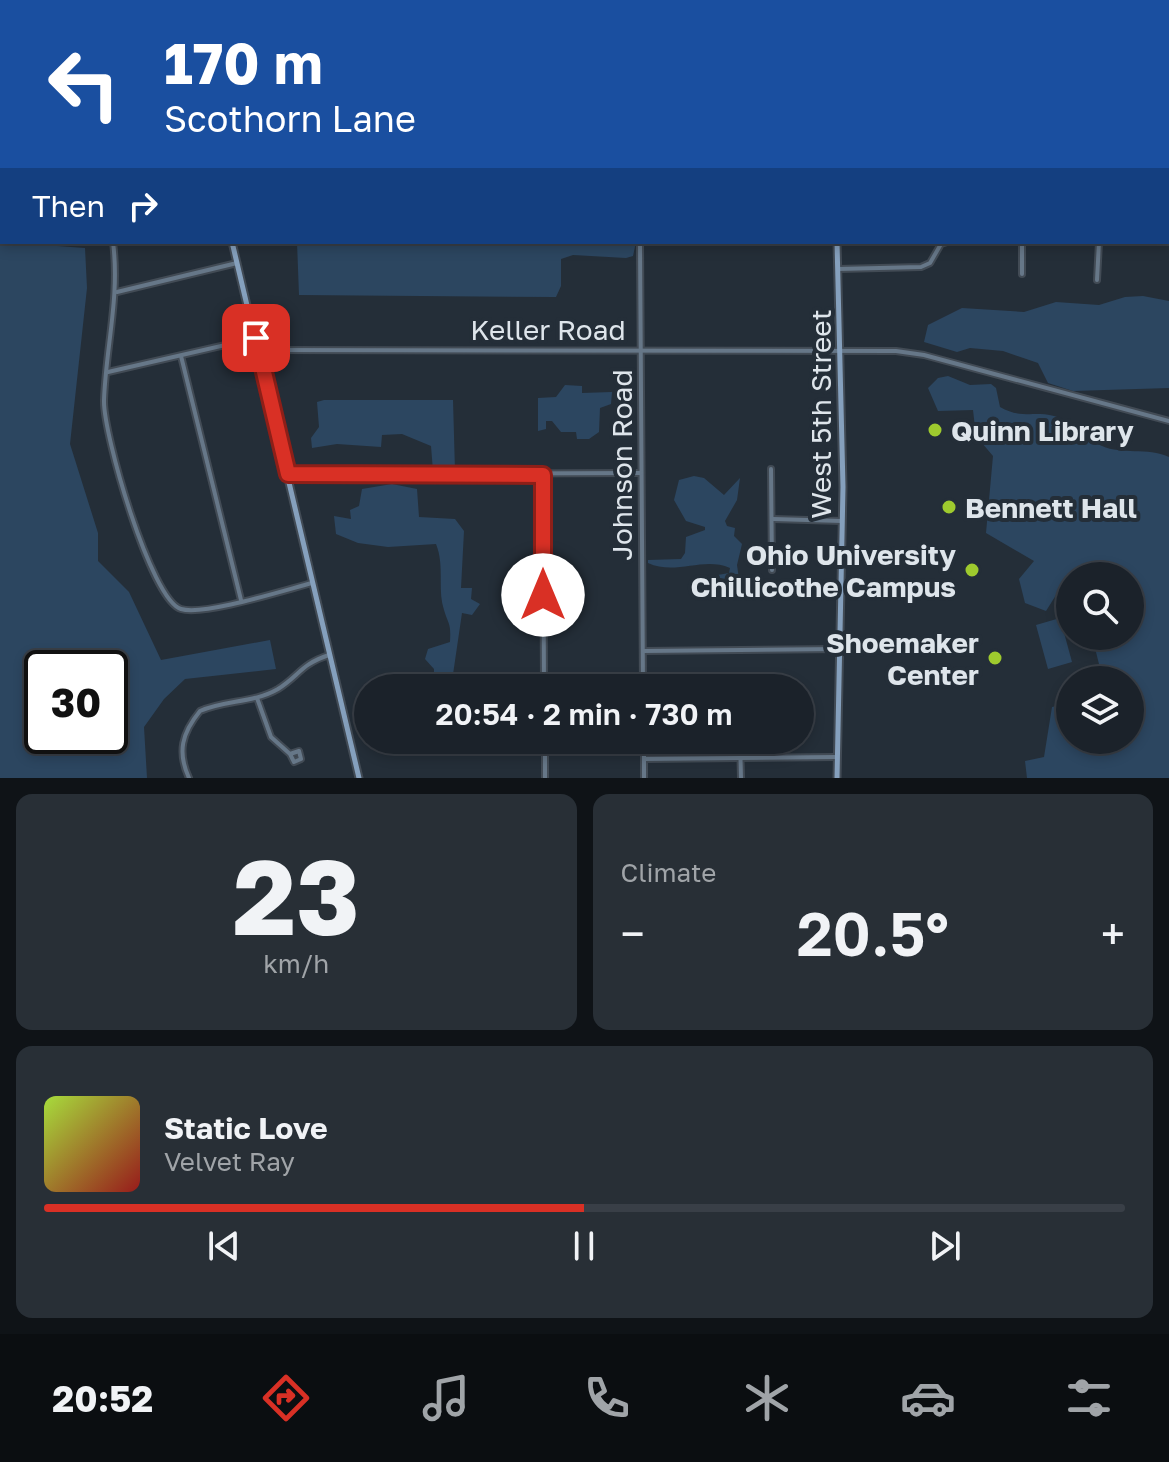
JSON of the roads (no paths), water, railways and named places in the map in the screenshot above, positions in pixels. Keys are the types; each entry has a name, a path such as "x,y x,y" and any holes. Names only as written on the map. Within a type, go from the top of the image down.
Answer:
{"street":[{"path":"113,244 117,292 104,407 129,512 167,599 173,606 189,611 314,583"},
{"path":"232,244 359,778"},
{"name":"Johnson Road","path":"640,244 643,674"},
{"name":"West 5th Street","path":"837,244 842,521 837,778"},
{"path":"838,269 921,267 930,263 942,244"},
{"path":"1022,244 1022,274"},
{"path":"1097,280 1099,244"},
{"path":"117,292 237,263"},
{"path":"108,372 256,338"},
{"name":"Keller Road","path":"258,350 896,351 924,355 1169,421"},
{"path":"181,356 241,600"},
{"path":"771,469 772,570"},
{"path":"288,474 641,473"},
{"path":"543,475 544,674"},
{"path":"772,519 842,521"},
{"path":"643,651 840,649"},
{"path":"189,778 181,753 183,737 200,711 257,698 279,688 300,668 330,655"},
{"path":"257,698 271,737 290,754"},
{"path":"545,754 545,778"},
{"path":"644,754 644,778"},
{"path":"741,754 741,778"},
{"path":"644,759 836,757"}],"place":[{"name":"Quinn Library","path":"935,430"},
{"name":"Bennett Hall","path":"949,507"},
{"name":"Ohio University Chillicothe Campus","path":"972,570"},
{"name":"Shoemaker Center","path":"995,658"}]}
